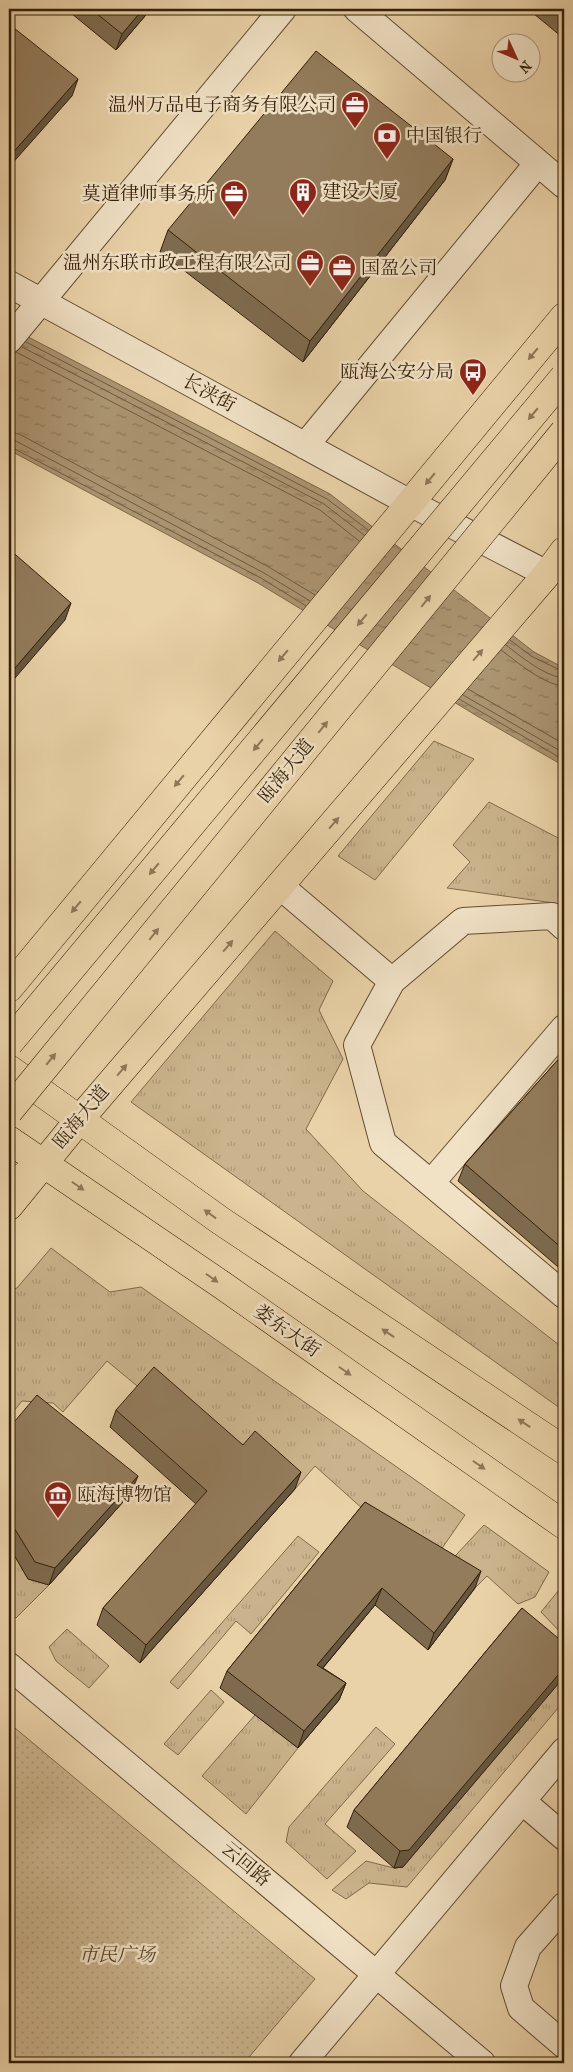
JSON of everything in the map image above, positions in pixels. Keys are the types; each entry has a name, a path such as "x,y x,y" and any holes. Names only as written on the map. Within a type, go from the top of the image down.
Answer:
{"main road":[{"path":"9,988 564,316"},
{"name":"瓯海大道","path":"9,1043 564,377"},
{"name":"瓯海大道","path":"9,1111 564,432"},
{"name":"瓯海大道","path":"9,1206 79,1120 511,617 564,551"},
{"path":"9,1069 221,1221 564,1450"},
{"name":"娄东大街","path":"9,1140 44,1162 564,1524"},
{"path":"9,1187 44,1162"}],"street":[{"path":"9,340 282,9"},
{"path":"357,9 564,185"},
{"path":"306,446 538,163"},
{"name":"长浃街","path":"9,284 410,504 547,574"},
{"path":"280,886 392,981"},
{"path":"564,927 552,916 463,921 392,981 357,1045 383,1143 564,1294"},
{"path":"431,1183 564,1028"},
{"name":"云回路","path":"9,1666 482,2063"},
{"path":"302,2063 564,1751"},
{"path":"522,1801 564,1837"},
{"path":"564,1906 528,1947 514,1986 521,2008 564,2045"}],"green space":[{"path":"434,741 474,759 375,880 338,856"},
{"path":"489,802 564,841 564,907 561,904 447,888 470,862 453,845"},
{"path":"275,931 333,981 319,1010 343,1059 306,1129 363,1191 559,1345 564,1340 564,1411 131,1102"},
{"path":"51,1248 110,1292 141,1287 465,1515 436,1557 364,1510 315,1466 295,1489 249,1448 142,1390 107,1361 63,1412 53,1403 22,1401 9,1417 9,1291 17,1288"},
{"path":"484,1525 549,1572 535,1597 518,1604 487,1576 475,1588 443,1569"},
{"path":"298,1536 319,1552 251,1634 236,1621 178,1689 170,1682"},
{"path":"9,1546 28,1579 49,1585 16,1618 9,1612"},
{"path":"564,1586 564,1636 541,1612"},
{"path":"67,1629 109,1666 89,1688 56,1661 49,1647"},
{"path":"564,1677 564,1701 407,1887 369,1883 346,1899 332,1890 366,1861 394,1868 403,1867"},
{"path":"211,1690 224,1702 178,1755 164,1744"},
{"path":"255,1715 298,1748 246,1814 202,1776"},
{"name":"市民广场","path":"9,1723 315,1979 244,2063 9,2063"},
{"path":"376,1727 395,1744 325,1824 356,1851 327,1879 286,1842 289,1827"}],"water":[{"path":"9,327 330,494 534,652 564,668 564,766 477,716 258,583 9,450"}],"building":[{"path":"91,9 143,9 122,34"},
{"path":"555,9 564,9 564,17"},
{"path":"9,24 78,79 9,157"},
{"name":"建设大厦","path":"316,51 453,159 310,341 168,230"},
{"path":"9,549 71,603 9,675"},
{"path":"564,1053 564,1250 465,1164"},
{"path":"154,1367 243,1445 255,1431 301,1472 146,1645 103,1608 207,1491 116,1410"},
{"name":"瓯海博物馆","path":"37,1395 138,1476 55,1568 35,1562 13,1526 9,1523 9,1428"},
{"path":"365,1502 481,1571 434,1633 382,1588 317,1665 346,1683 304,1731 227,1671"},
{"path":"522,1608 564,1643 564,1668 409,1850 400,1851 354,1810"}],"place":[{"name":"温州万品电子商务有限公司","path":"355,129"},
{"name":"中国银行","path":"387,160"},
{"name":"建设大厦","path":"303,216"},
{"name":"莫道律师事务所","path":"234,218"},
{"name":"温州东联市政工程有限公司","path":"310,287"},
{"name":"国盈公司","path":"342,292"},
{"name":"瓯海公安分局","path":"473,396"},
{"name":"瓯海博物馆","path":"58,1519"}]}
